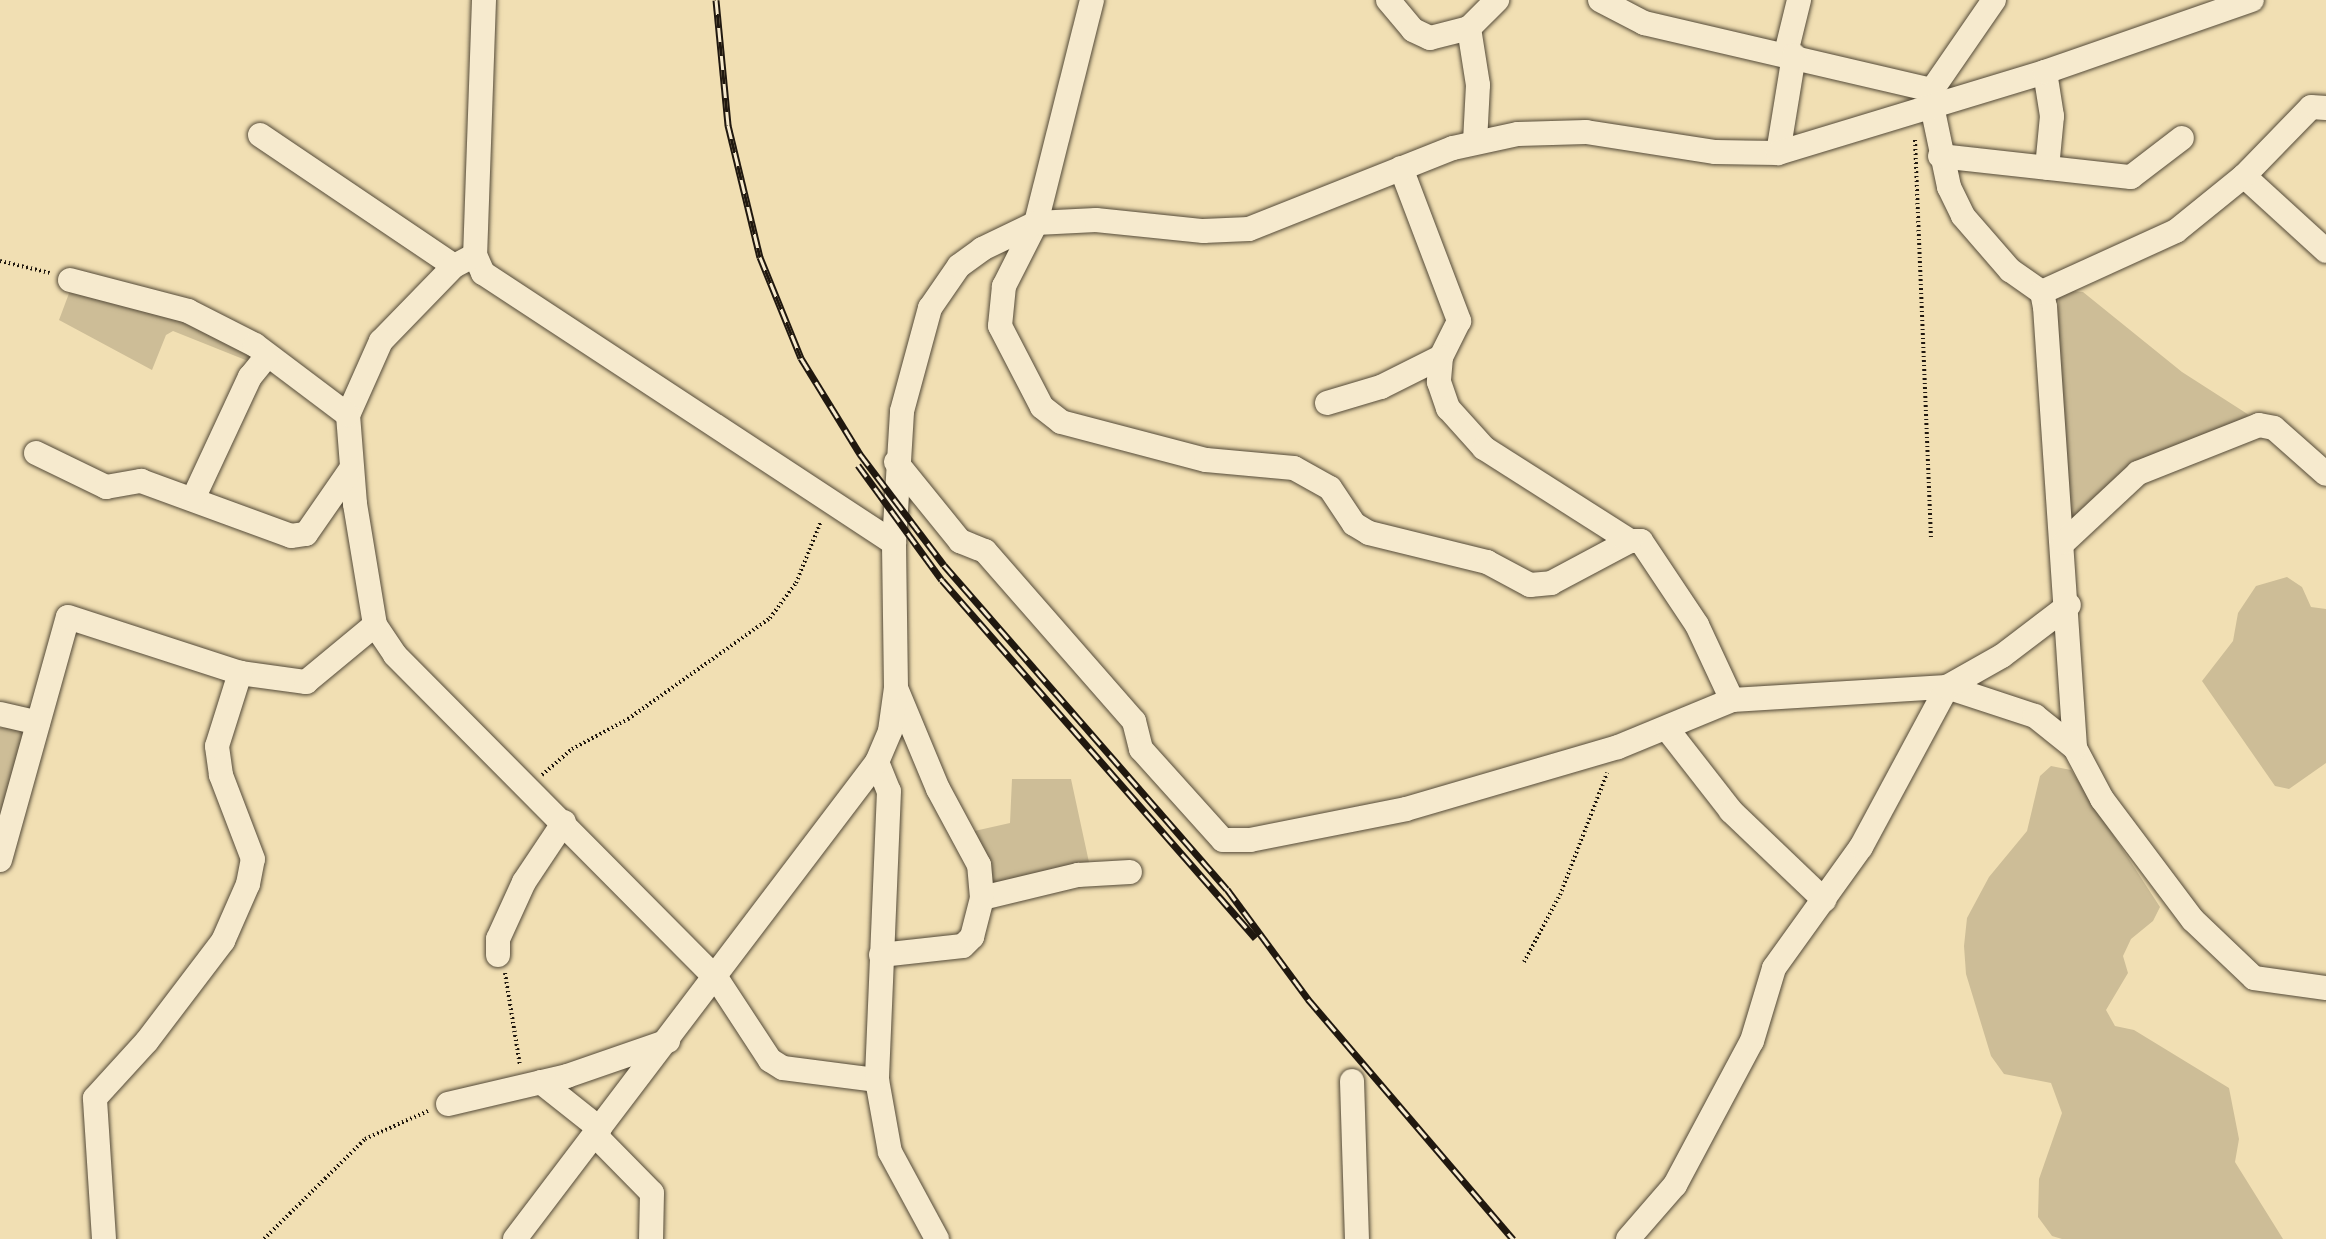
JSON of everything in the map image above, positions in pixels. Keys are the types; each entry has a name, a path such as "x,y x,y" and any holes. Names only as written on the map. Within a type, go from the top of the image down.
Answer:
{"street":[{"path":"484,0 464,260 381,341 348,415 351,469 375,625 394,655 531,786 717,979 770,1060 783,1068 877,1080"},
{"path":"1092,0 1036,223 1004,286 1000,326 1029,388 1061,422 1206,460 1294,468 1330,488 1354,524 1369,533 1487,562 1530,585 1551,583 1630,541 1641,541 1657,560 1697,625 1732,700"},
{"path":"1388,0 1413,30 1430,38 1469,28 1497,0"},
{"path":"1600,0 1644,23 1790,54 1926,103"},
{"path":"1778,153 1799,0"},
{"path":"1994,0 1926,103 1940,156 1963,216 2010,270 2042,292"},
{"path":"515,1239 717,979 877,762 890,732 896,688 894,543 897,462 902,411 930,308 959,266 1009,233 1036,223 1096,220 1203,231 1249,229 1298,214 1401,168 1475,142 1538,132 1586,132 1715,152 1778,153 1926,103 2045,72 2252,0"},
{"path":"1469,28 1478,85 1475,142"},
{"path":"2045,72 2052,116 2047,168"},
{"path":"2042,292 2176,231 2244,176 2311,107 2326,108"},
{"path":"260,135 464,260 498,285 829,498 894,543"},
{"path":"1940,156 2131,177 2182,138"},
{"path":"1401,168 1459,321 1441,357 1439,382 1448,408 1484,448 1630,541"},
{"path":"2244,176 2326,251"},
{"path":"70,280 188,310 267,356 348,415"},
{"path":"2042,292 2069,605 2075,748"},
{"path":"193,499 250,377 267,356"},
{"path":"1327,402 1381,387 1441,357"},
{"path":"2064,542 2138,473 2259,424 2274,428 2326,474"},
{"path":"36,453 106,487 141,481 291,536 306,534 351,469"},
{"path":"897,462 960,541 985,551 1134,720 1141,749 1223,840 1250,840 1406,808 1617,747 1668,730 1732,700 1947,687 2035,716 2075,748 2145,862 2193,920 2254,978 2326,988"},
{"path":"1628,1239 1675,1185 1752,1041 1774,968 1824,900 1897,785 1947,687 2002,656 2069,605"},
{"path":"0,860 68,617 240,673 306,682 375,625"},
{"path":"104,1239 95,1098 147,1041 223,941 248,885 253,859 221,775 217,746 240,673"},
{"path":"881,955 963,946 972,937 982,898 979,865 938,789 896,688"},
{"path":"0,714 38,723"},
{"path":"1668,730 1731,811 1824,900"},
{"path":"877,762 889,791 877,1080 890,1152 923,1228 937,1239"},
{"path":"498,955 498,939 524,882 564,822"},
{"path":"982,898 1078,875 1130,872"},
{"path":"448,1104 533,1083 668,1041"},
{"path":"1352,1081 1357,1239"},
{"path":"533,1083 597,1132 652,1193 651,1239"}],"path":[{"path":"1926,103 1931,538"},
{"path":"0,261 70,280"},
{"path":"531,786 572,749 628,719 770,618 796,583 829,498"},
{"path":"1524,962 1560,895 1617,747"},
{"path":"498,955 508,980 533,1083"},
{"path":"264,1239 365,1139 390,1124 448,1104"}],"shaded area":[{"path":"71,288 138,302 257,354 253,363 173,331 166,335 152,370 59,320"},
{"path":"2072,291 2083,292 2182,372 2249,415 2078,519 2067,519 2054,361 2059,297"},
{"path":"2287,577 2302,587 2311,607 2326,609 2326,763 2289,789 2275,786 2202,681 2233,641 2238,613 2256,586"},
{"path":"0,728 21,728 25,744 0,836"},
{"path":"2051,766 2071,770 2160,907 2153,921 2131,939 2123,956 2128,973 2106,1010 2115,1026 2134,1030 2229,1088 2239,1139 2235,1162 2283,1239 2062,1239 2052,1236 2038,1217 2039,1179 2062,1113 2051,1083 2004,1074 1991,1056 1966,974 1964,946 1967,918 1989,877 2027,831 2040,776"},
{"path":"1012,779 1071,779 1090,867 986,890 970,832 1010,823"}],"railway":[{"path":"716,0 728,125 760,257 801,358 860,454 944,565 1227,889 1308,999 1513,1239"},
{"path":"858,465 942,580 1255,938"}]}
